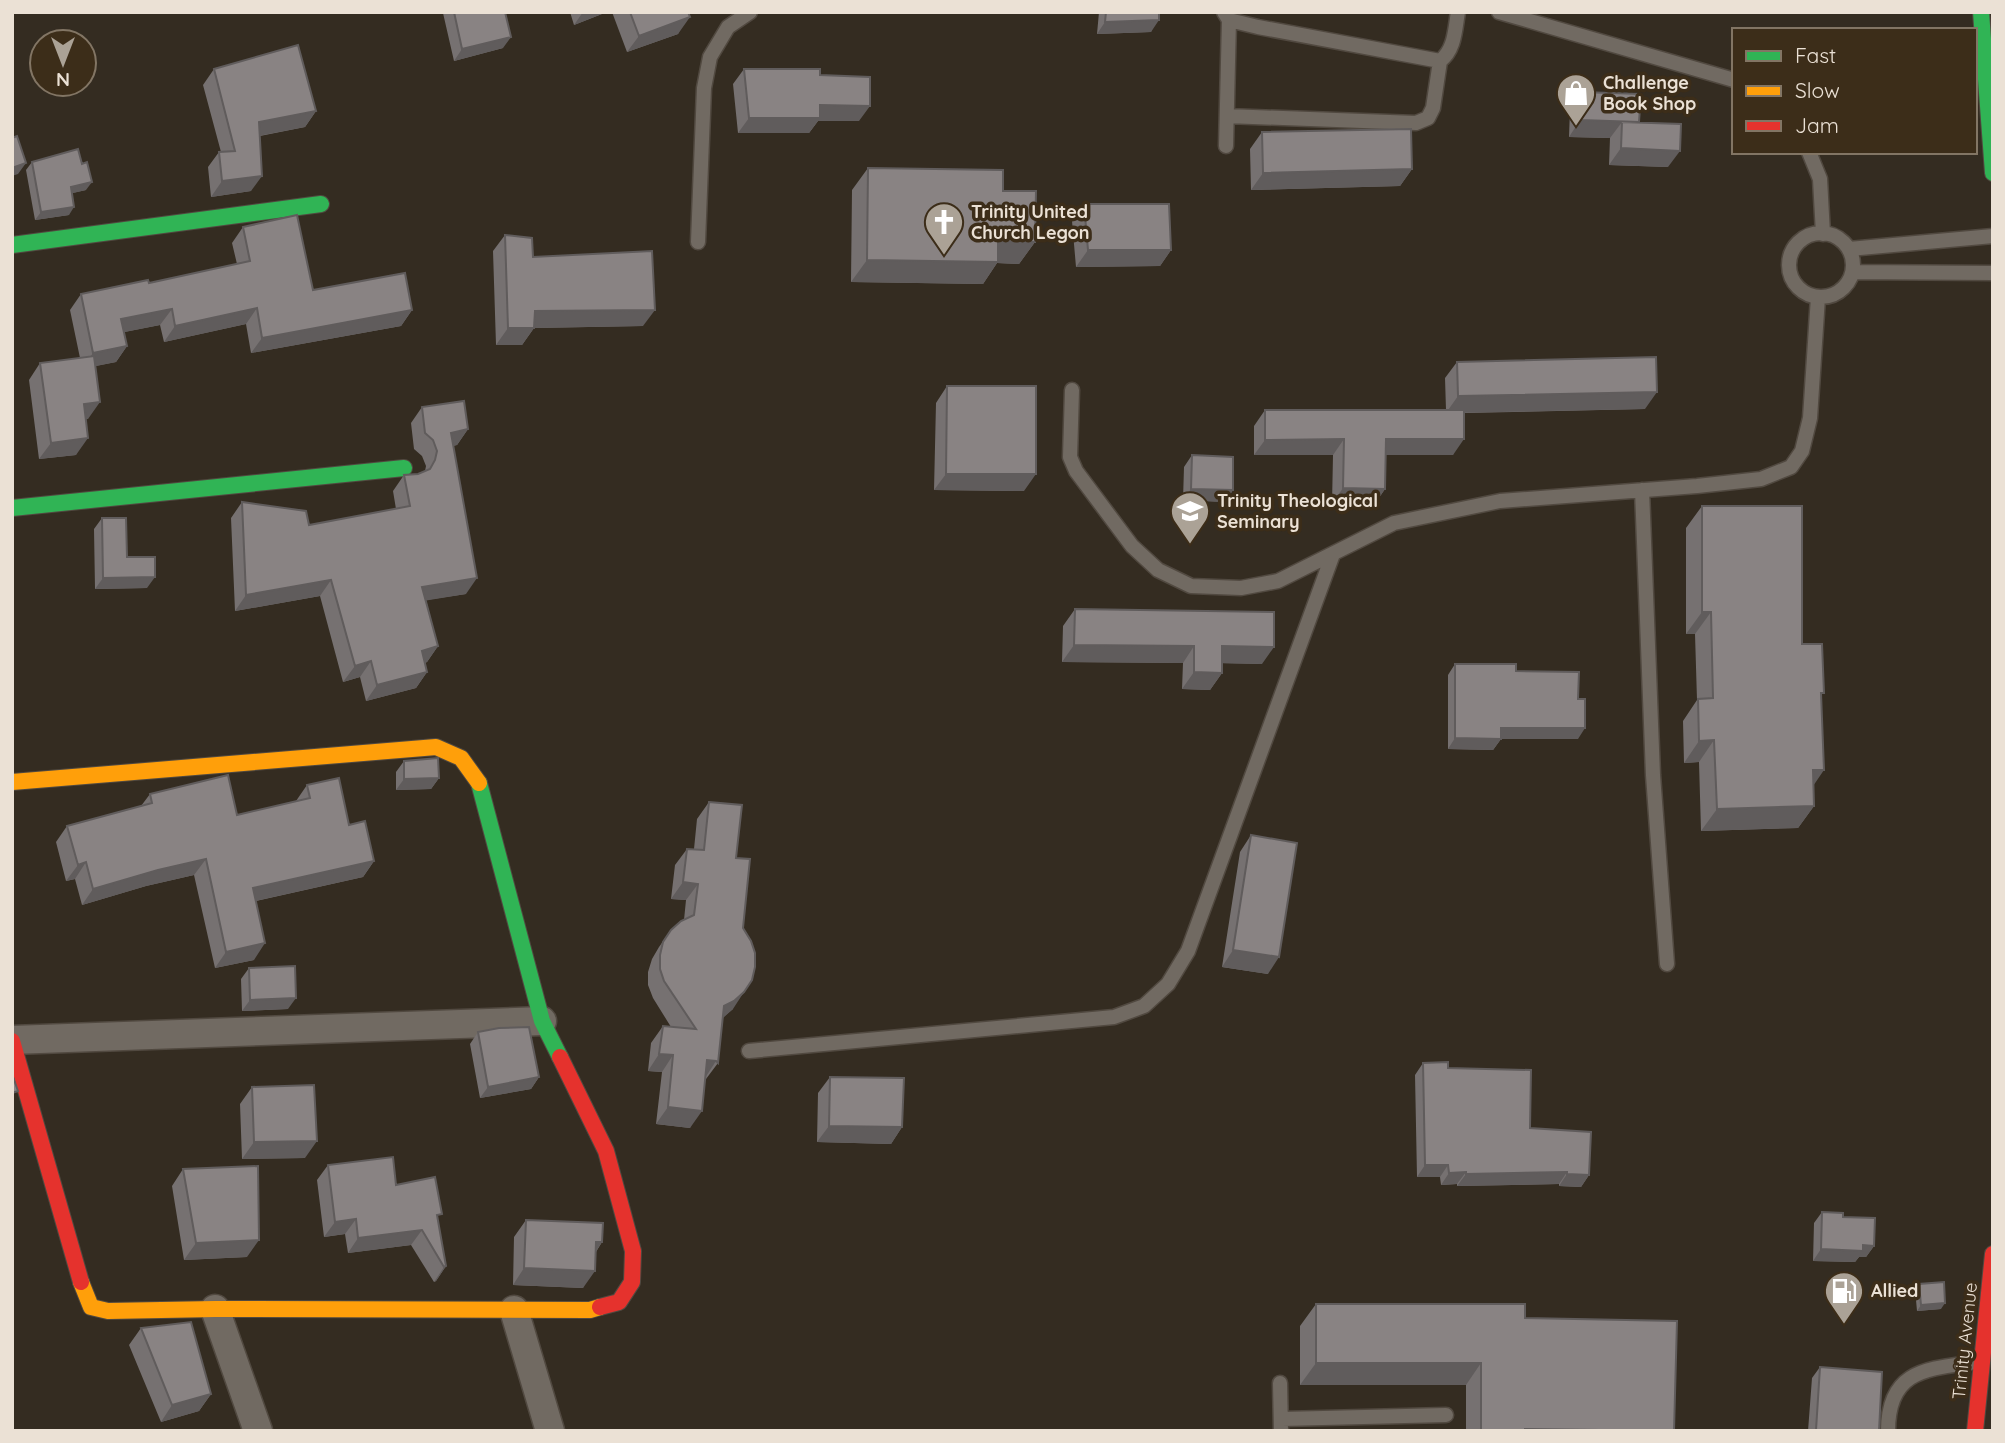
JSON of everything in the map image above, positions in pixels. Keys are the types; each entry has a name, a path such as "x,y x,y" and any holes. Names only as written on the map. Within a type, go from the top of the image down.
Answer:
{"street":[{"path":"1981,12 1993,173"},
{"path":"12,245 321,204"},
{"path":"12,508 404,468"},
{"path":"12,782 436,747 461,758 479,782 542,1021 606,1151 633,1251 632,1282 619,1302 590,1310 108,1311 91,1307 83,1290 12,1040 542,1021"},
{"name":"Trinity Avenue","path":"1975,1431 1993,1254"},
{"path":"215,1309 258,1431"},
{"path":"514,1310 550,1431"}],"lane":[{"path":"698,242 704,88 709,57 728,27 750,12"},
{"path":"1227,116 1416,123 1428,118 1433,108 1440,61 1451,48 1458,12"},
{"path":"1499,12 1732,79"},
{"path":"1226,146 1227,16 1440,61"},
{"path":"1810,154 1820,179 1824,233"},
{"path":"1816,233 1832,234 1849,249 1853,256 1853,272 1846,286 1833,295 1818,297 1803,292 1793,281 1789,266 1792,251 1802,239 1816,233"},
{"path":"1849,249 1993,236"},
{"path":"1853,272 1993,273"},
{"path":"1072,390 1070,457 1076,471 1132,545 1158,570 1191,586 1241,588 1278,580 1394,523 1500,501 1761,479 1791,467 1802,452 1810,418 1818,297"},
{"path":"1642,490 1653,775 1667,964"},
{"path":"749,1051 1114,1017 1144,1006 1168,984 1188,951 1333,554"},
{"path":"1888,1431 1893,1395 1900,1386 1919,1372 1983,1360"},
{"path":"1280,1383 1281,1425 1446,1415"}],"building":[{"path":"454,12 505,12 511,37 462,49"},
{"path":"630,12 688,12 690,17 639,36"},
{"path":"1106,12 1159,12 1159,20 1105,22"},
{"path":"298,45 316,111 259,122 262,176 222,181 219,152 235,151 214,69"},
{"path":"744,69 820,69 820,75 870,77 870,106 820,105 820,118 749,118"},
{"path":"1581,92 1641,94 1639,122 1580,120"},
{"path":"1622,122 1681,124 1680,151 1621,148"},
{"path":"1411,129 1412,169 1263,173 1262,132"},
{"path":"17,136 26,163 12,168 12,138"},
{"path":"78,149 82,164 87,162 92,182 71,187 74,207 41,212 32,162"},
{"path":"868,168 1003,170 1003,191 1036,191 1035,242 998,241 998,262 867,260"},
{"path":"1084,204 1169,204 1171,250 1088,250"},
{"path":"297,215 313,290 405,273 412,310 262,338 257,308 175,326 172,309 121,319 127,346 93,353 81,294 148,280 149,283 250,261 243,227"},
{"path":"505,235 532,238 533,257 652,251 655,310 535,311 534,328 508,328"},
{"path":"94,356 100,402 84,404 88,438 51,443 40,363"},
{"path":"1656,357 1657,392 1458,396 1457,362"},
{"path":"947,386 1036,386 1036,474 946,474"},
{"path":"464,401 468,429 451,433 477,578 422,587 438,646 422,651 427,672 377,685 371,661 355,666 331,580 246,595 242,502 306,511 309,525 410,506 404,475 418,474 430,469 437,451 433,440 425,433 422,407"},
{"path":"1265,410 1464,410 1464,439 1386,439 1385,489 1343,488 1344,439 1265,440"},
{"path":"1192,455 1233,457 1233,490 1191,489"},
{"path":"1702,506 1802,506 1802,644 1822,644 1824,693 1821,693 1824,770 1813,770 1814,806 1717,809 1714,740 1699,741 1698,699 1713,698 1711,612 1702,612"},
{"path":"102,518 126,518 127,557 155,557 155,577 103,578"},
{"path":"1075,609 1274,612 1274,647 1222,646 1222,673 1194,672 1194,646 1074,645"},
{"path":"1455,664 1516,664 1516,671 1579,672 1578,699 1585,699 1585,728 1501,728 1501,739 1455,738"},
{"path":"438,758 439,778 404,779 404,761"},
{"path":"228,775 237,815 310,798 307,785 339,778 349,825 365,821 374,861 253,888 265,943 226,952 206,859 93,889 86,862 78,865 67,826 152,803 150,794"},
{"path":"709,802 742,805 736,858 750,859 743,928 755,953 755,967 752,980 744,992 724,1006 718,1063 707,1060 702,1111 668,1107 673,1055 659,1054 663,1026 696,1029 664,981 660,969 660,955 663,942 671,930 694,915 698,884 683,882 687,849 704,850"},
{"path":"1251,835 1297,843 1279,957 1233,950"},
{"path":"295,966 296,998 250,1000 249,968"},
{"path":"529,1027 539,1077 488,1087 478,1032"},
{"path":"1448,1062 1448,1068 1531,1070 1530,1128 1591,1132 1589,1175 1567,1172 1449,1173 1448,1165 1425,1165 1423,1063"},
{"path":"12,1074 18,1091 12,1093"},
{"path":"830,1077 904,1078 902,1127 829,1126"},
{"path":"314,1085 317,1141 254,1142 252,1087"},
{"path":"393,1157 396,1185 435,1177 442,1214 437,1215 446,1266 444,1267 422,1230 358,1238 356,1219 335,1222 328,1165"},
{"path":"258,1166 259,1240 196,1243 183,1169"},
{"path":"1822,1212 1843,1213 1843,1217 1875,1218 1874,1246 1863,1245 1863,1251 1821,1249"},
{"path":"526,1220 603,1223 602,1242 596,1242 595,1271 524,1268"},
{"path":"1944,1282 1945,1303 1921,1305 1919,1284"},
{"path":"1316,1304 1525,1304 1525,1318 1677,1321 1674,1431 1481,1431 1481,1363 1316,1363"},
{"path":"191,1322 211,1394 172,1405 141,1328"},
{"path":"1820,1367 1882,1372 1879,1431 1816,1430"}],"traffic: fast":[{"path":"1981,12 1993,173"},
{"path":"12,245 321,204"},
{"path":"12,508 404,468"},
{"path":"479,783 542,1021 560,1057"}],"traffic: slow":[{"path":"12,782 436,747 461,758 479,783"},
{"path":"81,1282 91,1307 108,1311 590,1310 600,1307"}],"traffic: jam":[{"path":"12,1041 81,1282"},
{"path":"560,1057 606,1151 633,1251 632,1282 619,1302 600,1307"},
{"path":"1975,1431 1993,1254"}],"place":[{"name":"Challenge Book Shop","path":"1576,127"},
{"name":"Trinity United Church Legon","path":"944,256"},
{"name":"Trinity Theological Seminary","path":"1190,545"},
{"name":"Allied","path":"1844,1325"}]}
